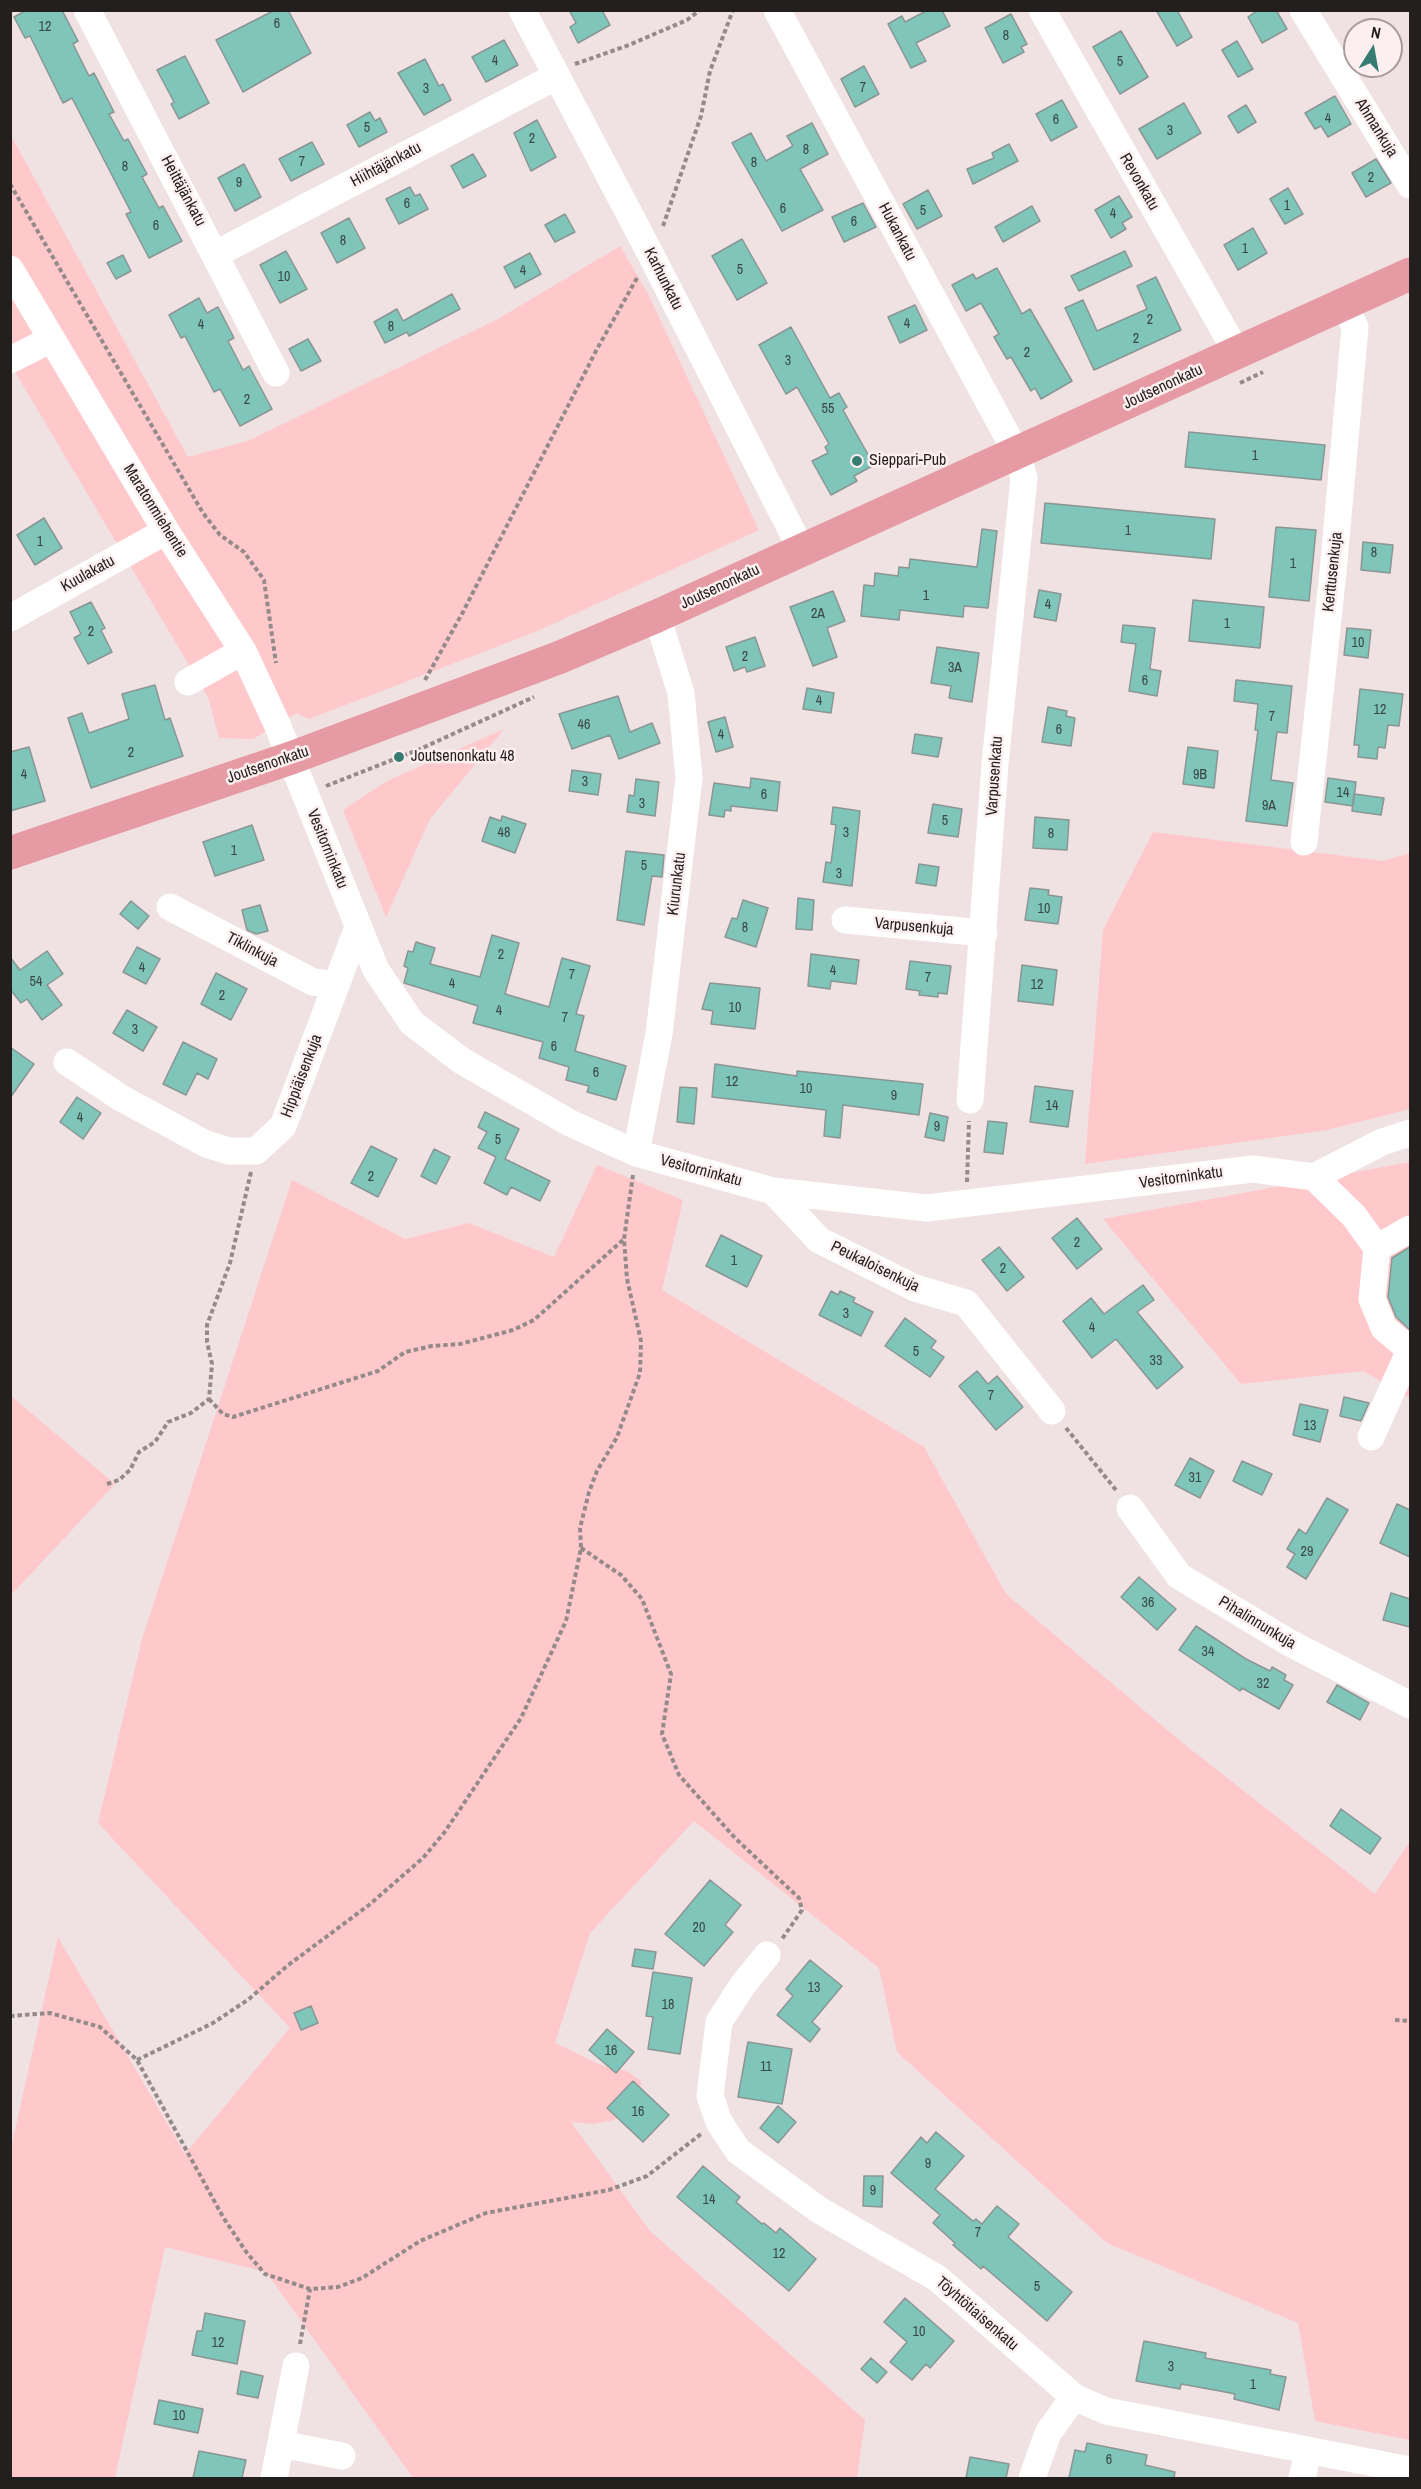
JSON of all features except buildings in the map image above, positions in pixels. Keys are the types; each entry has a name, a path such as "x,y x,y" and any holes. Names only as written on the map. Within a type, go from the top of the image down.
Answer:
{"main road":[{"name":"Joutsenonkatu","path":"10,853 73,829 291,758 558,658 657,616 801,549 1017,454 1410,274"}],"street":[{"name":"Heittäjänkatu","path":"87,10 276,373"},
{"name":"Karhunkatu","path":"522,10 651,255 801,549"},
{"name":"Hukankatu","path":"777,10 1017,454"},
{"name":"Revonkatu","path":"1042,10 1237,353"},
{"name":"Ahmankuja","path":"1303,10 1410,184"},
{"name":"Hiihtäjänkatu","path":"216,254 556,74"},
{"name":"Maratonmiehentie","path":"10,269 166,531 243,651 291,758"},
{"name":"Kerttusenkuja","path":"1304,842 1333,572 1355,327 1344,304"},
{"path":"10,360 50,339"},
{"name":"Varpusenkatu","path":"970,1100 995,764 1024,478 1017,454"},
{"name":"Kuulakatu","path":"10,618 166,531"},
{"name":"Kiurunkatu","path":"636,1153 659,1034 689,778 681,693 657,616"},
{"path":"188,682 243,651"},
{"name":"Vesitorninkatu","path":"291,758 376,970 412,1023 471,1066 570,1123 636,1153 773,1191 927,1208 1252,1169 1314,1177"},
{"name":"Tiklinkuja","path":"170,907 313,982 336,985"},
{"name":"Varpusenkuja","path":"844,921 984,933"},
{"name":"Hippiäisenkuja","path":"256,1151 270,1141 283,1126 358,927"},
{"path":"67,1062 121,1098 206,1144 229,1151 256,1151"},
{"path":"1371,1437 1410,1350 1384,1328 1372,1299 1377,1248 1354,1216 1314,1177 1382,1142 1410,1133"},
{"name":"Peukaloisenkuja","path":"773,1191 819,1240 915,1288 966,1303 1052,1411"},
{"path":"1377,1248 1410,1230"},
{"name":"Pihalinnunkuja","path":"1130,1508 1179,1576 1288,1642 1410,1705"},
{"name":"Töyhtötiaisenkatu","path":"767,1955 741,1986 719,2022 710,2096 719,2122 738,2151 819,2210 937,2278 1074,2397 1106,2411 1410,2470"},
{"path":"274,2478 296,2366"},
{"path":"1032,2478 1048,2433 1074,2397"},
{"path":"281,2444 342,2456"},
{"path":"1302,2478 1308,2452"}],"path":[{"path":"556,74 687,20 700,10"},
{"path":"405,715 463,612 597,349 651,255 697,128 710,71 733,10"},
{"path":"10,184 203,513 220,536 244,552 264,580 278,673"},
{"path":"966,1204 970,1100"},
{"path":"107,1484 119,1480 130,1470 139,1452 155,1442 168,1422 191,1413 209,1399 212,1364 207,1342 207,1325 230,1263 256,1151"},
{"path":"137,2060 213,2023 249,1999 287,1966 369,1905 423,1858 444,1833 520,1718 567,1621 581,1548 580,1528 589,1492 597,1471 617,1437 640,1372 641,1341 627,1279 624,1239 636,1153"},
{"path":"209,1399 223,1414 233,1417 378,1371 405,1352 432,1346 460,1344 513,1330 534,1320 624,1239"},
{"path":"1052,1411 1130,1508"},
{"path":"581,1548 621,1575 642,1599 671,1674 662,1734 679,1775 735,1838 799,1898 802,1910 792,1927 767,1955"},
{"path":"10,2016 50,2013 100,2028 137,2060 169,2113 199,2174 229,2226 265,2274 310,2289 338,2287 362,2278 420,2241 486,2213 609,2190 647,2176 682,2146 719,2122"},
{"path":"1395,2019 1410,2021"},
{"path":"296,2366 310,2289"}],"shaded area":[{"path":"10,134 188,457 248,441 498,319 620,246 648,294 759,530 535,632 309,719 297,713 253,739 219,738 208,697 11,365"},
{"path":"504,729 430,819 386,917 343,810 387,781"},
{"path":"1153,832 1383,861 1410,853 1410,1109 1327,1130 1085,1164 1103,930"},
{"path":"1410,1162 1410,1398 1363,1371 1241,1384 1103,1219"},
{"path":"597,1165 683,1200 662,1290 924,1447 1006,1594 1184,1744 1375,1894 1410,1841 1410,2440 1315,2421 1298,2323 1107,2243 897,2052 879,1968 694,1821 590,1933 555,2043 603,2066 627,2071 641,2081 638,2100 614,2120 593,2124 571,2122 650,2231 865,2420 857,2478 413,2478 266,2272 165,2247 115,2478 11,2478 11,2148 58,1937 185,2154 290,2028 98,1823 142,1639 292,1180 405,1239 469,1223 554,1257"},
{"path":"11,1396 115,1484 11,1595"}],"place":[{"name":"Sieppari-Pub","path":"857,461"},
{"name":"Joutsenonkatu 48","path":"399,757"}]}
